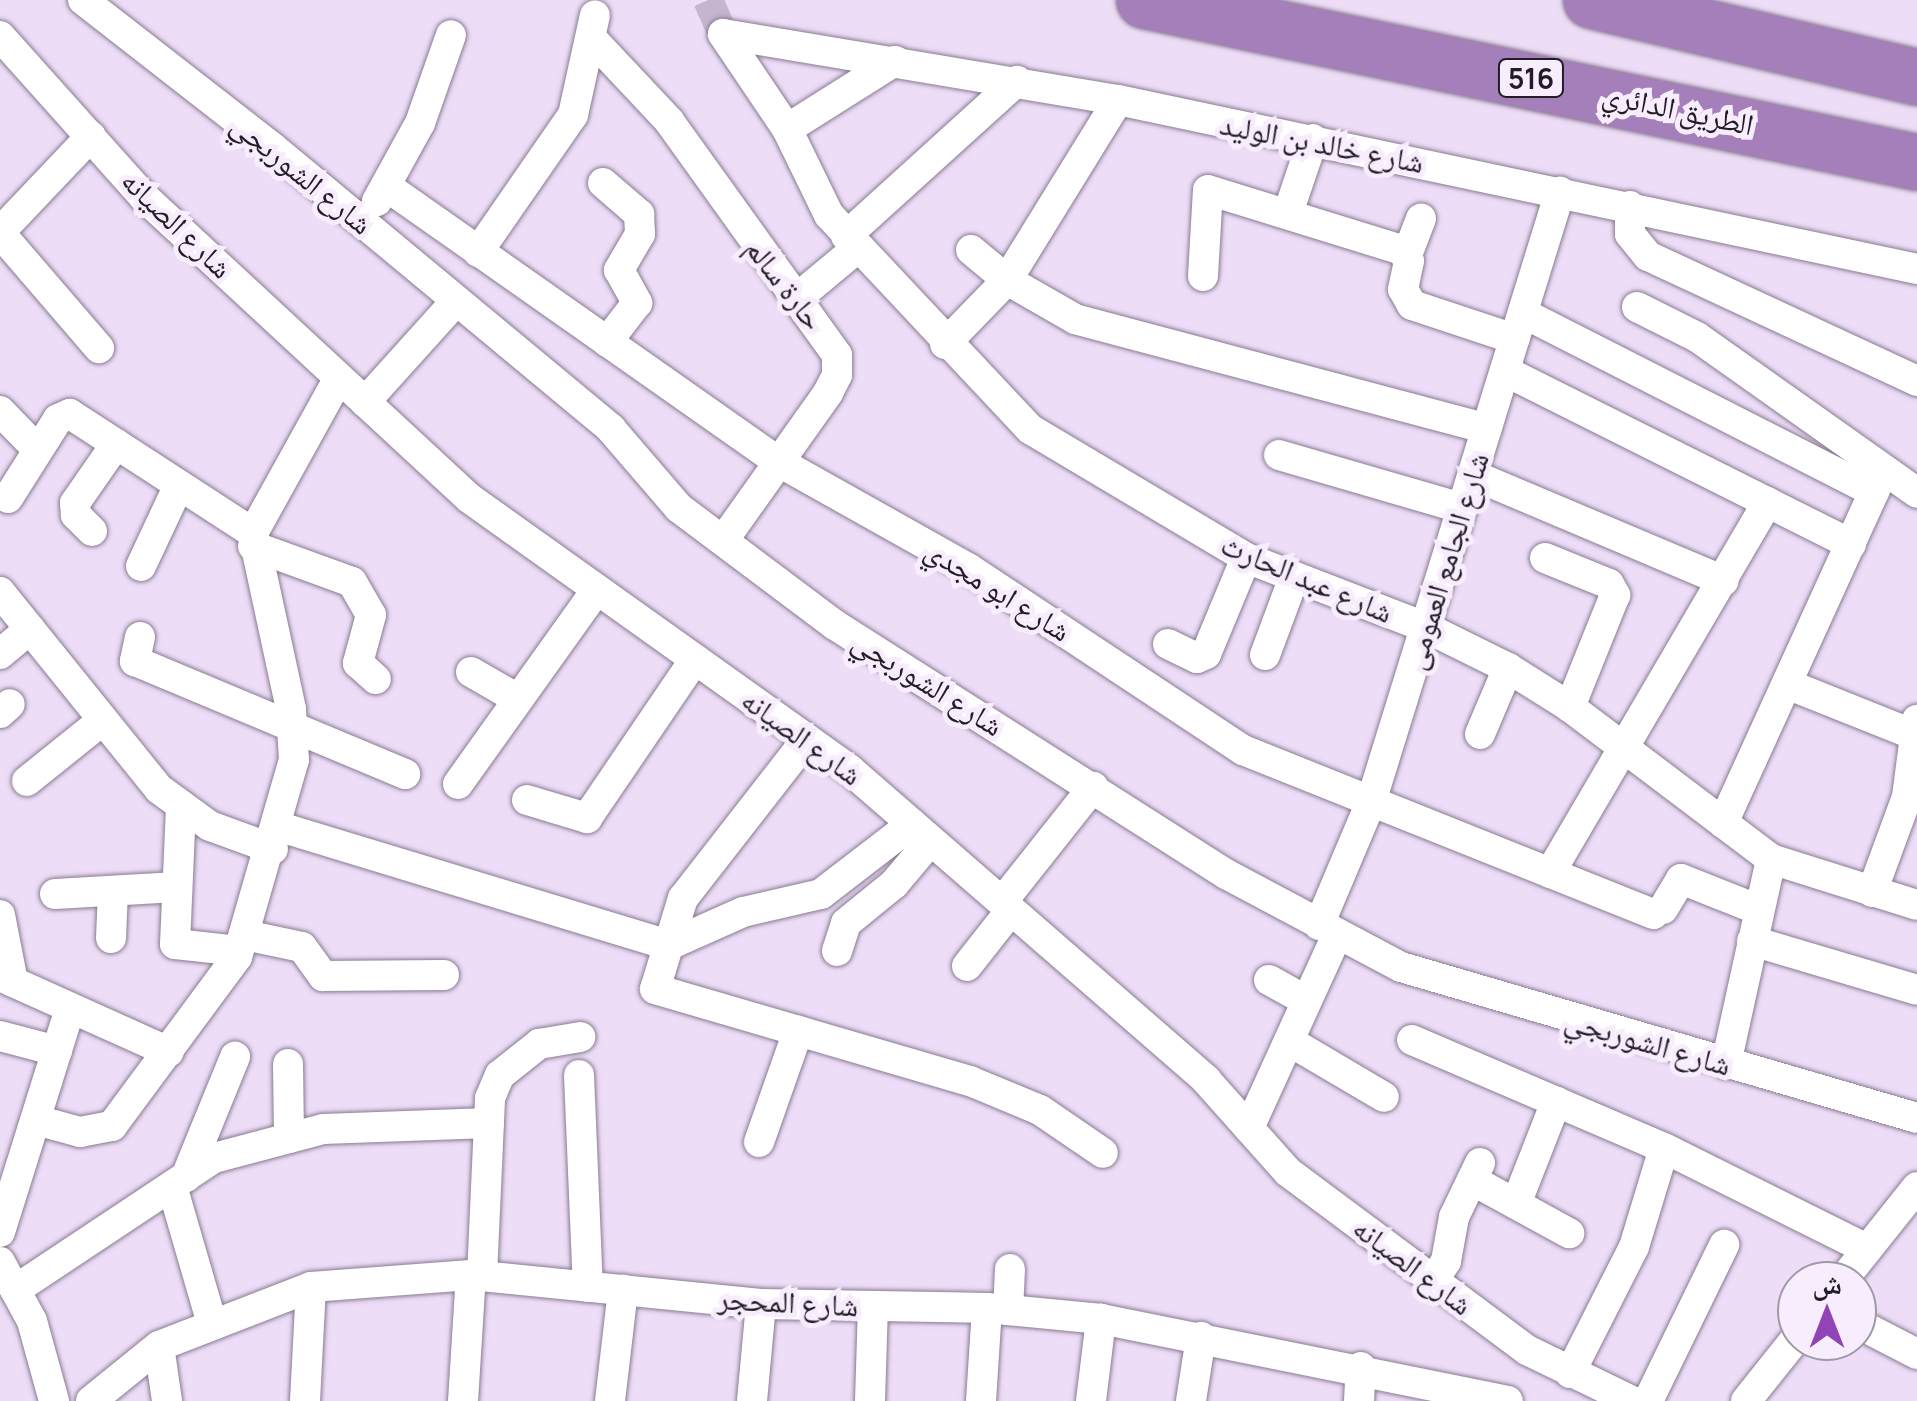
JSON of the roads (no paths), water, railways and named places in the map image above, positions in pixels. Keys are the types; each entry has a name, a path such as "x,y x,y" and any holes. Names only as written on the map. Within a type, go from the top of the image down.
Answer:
{"highway":[{"name":"الطريق الدائري","path":"1144,0 1917,162"},
{"path":"1591,0 1917,77"}],"street":[{"name":"شارع الشوربجي","path":"83,0 365,224 610,430 647,478 723,541 836,626 1093,787 1328,930 1401,967 1917,1118"},
{"name":"حارة سالم","path":"478,252 573,115 594,28 669,121 837,355 838,376 723,541"},
{"name":"شارع خالد بن الوليد","path":"723,34 1118,100 1917,269"},
{"name":"شارع عبد الحارث","path":"723,34 787,129 851,242 1030,428 1246,558 1426,627 1508,668 1570,707 1772,859 1917,905"},
{"path":"365,224 420,123 450,35"},
{"name":"شارع الصيانه","path":"2,42 144,197 468,498 807,738 922,832 1206,1080 1288,1172 1432,1282 1570,1373 1629,1400"},
{"path":"787,129 894,61"},
{"path":"796,299 1017,81"},
{"path":"945,344 1007,280 1118,100"},
{"path":"91,136 0,232 100,348"},
{"path":"1288,213 1313,139"},
{"path":"602,183 639,214 640,234 619,270 637,303 607,342"},
{"name":"شارع ابو مجدي","path":"386,186 779,462 968,568 1243,750 1550,873 1658,911 1681,878 1759,910"},
{"path":"1203,276 1208,190 1288,213 1406,255"},
{"name":"شارع الجامع العمومى","path":"1249,1128 1307,1000 1560,192"},
{"path":"1630,206 1630,234 1648,256 1917,381"},
{"path":"1421,219 1406,255 1402,290 1412,305 1519,326 1879,481 1917,493"},
{"path":"971,250 1007,280 1075,318 1487,429"},
{"path":"365,402 456,300"},
{"path":"1637,307 1696,336 1750,374 1879,481"},
{"path":"1505,371 1851,544"},
{"path":"1717,412 1750,374"},
{"path":"36,1120 80,1132 112,1126 169,1052 242,943 276,838 294,730 252,540 339,378"},
{"path":"0,411 38,450"},
{"path":"8,498 63,415 178,485 252,540 352,582 371,615 358,663 376,678"},
{"path":"92,531 76,516 75,504 116,444"},
{"path":"1279,455 1462,508"},
{"path":"1473,475 1724,580"},
{"path":"1723,823 1879,481"},
{"path":"141,566 178,485"},
{"path":"1550,873 1768,502"},
{"path":"1168,644 1198,658 1206,654 1246,558"},
{"path":"1544,558 1609,584 1614,595 1570,707"},
{"path":"1265,655 1294,577"},
{"path":"458,784 596,589"},
{"path":"0,592 104,720 181,806 210,826 276,838 668,945 743,912 821,894 922,832"},
{"path":"0,654 30,628"},
{"path":"140,637 135,660 405,774"},
{"path":"526,800 587,818 695,659"},
{"path":"1480,734 1508,668"},
{"path":"472,672 518,699"},
{"path":"1788,684 1915,727 1907,797 1872,892"},
{"path":"28,781 104,720"},
{"path":"807,738 684,898 655,990 1006,1094 1103,1153"},
{"path":"967,966 1093,787"},
{"path":"181,806 176,944 302,946 323,976 444,975"},
{"path":"837,951 846,924 894,884 922,832"},
{"path":"1726,1064 1772,859"},
{"path":"55,894 178,888"},
{"path":"111,938 114,891"},
{"path":"0,915 7,979 169,1052"},
{"path":"1752,940 1917,990"},
{"path":"1270,980 1307,1000"},
{"path":"0,1232 70,1008"},
{"path":"760,1142 798,1030"},
{"path":"0,1036 57,1052"},
{"path":"462,1401 477,1276 490,1098 516,1056 580,1036"},
{"path":"1412,1040 1664,1148 1867,1249"},
{"path":"1289,1041 1384,1097"},
{"path":"212,1324 179,1181 234,1057"},
{"path":"288,1064 289,1138"},
{"path":"579,1074 588,1286"},
{"path":"1516,1204 1556,1102"},
{"path":"15,1290 214,1158 323,1129 489,1124"},
{"path":"1570,1373 1634,1247 1664,1148"},
{"path":"1432,1282 1446,1261 1454,1217 1476,1171 1516,1204 1569,1233"},
{"path":"1858,1261 1917,1187"},
{"path":"1629,1400 1724,1245"},
{"path":"0,1262 32,1321 54,1401"},
{"path":"981,1401 1010,1268"},
{"name":"شارع المحجر","path":"91,1401 158,1346 310,1286 477,1276 762,1304 998,1309 1101,1319 1361,1367 1508,1401"},
{"path":"305,1401 310,1286"},
{"path":"610,1401 623,1290"},
{"path":"752,1401 762,1304"},
{"path":"870,1401 873,1306"},
{"path":"1090,1401 1101,1319"},
{"path":"1877,1333 1917,1354"},
{"path":"1191,1401 1202,1338"},
{"path":"158,1346 167,1401"},
{"path":"1746,1401 1778,1361"},
{"path":"1359,1401 1361,1367"}],"tunnel":[{"path":"708,0 723,34"}]}
